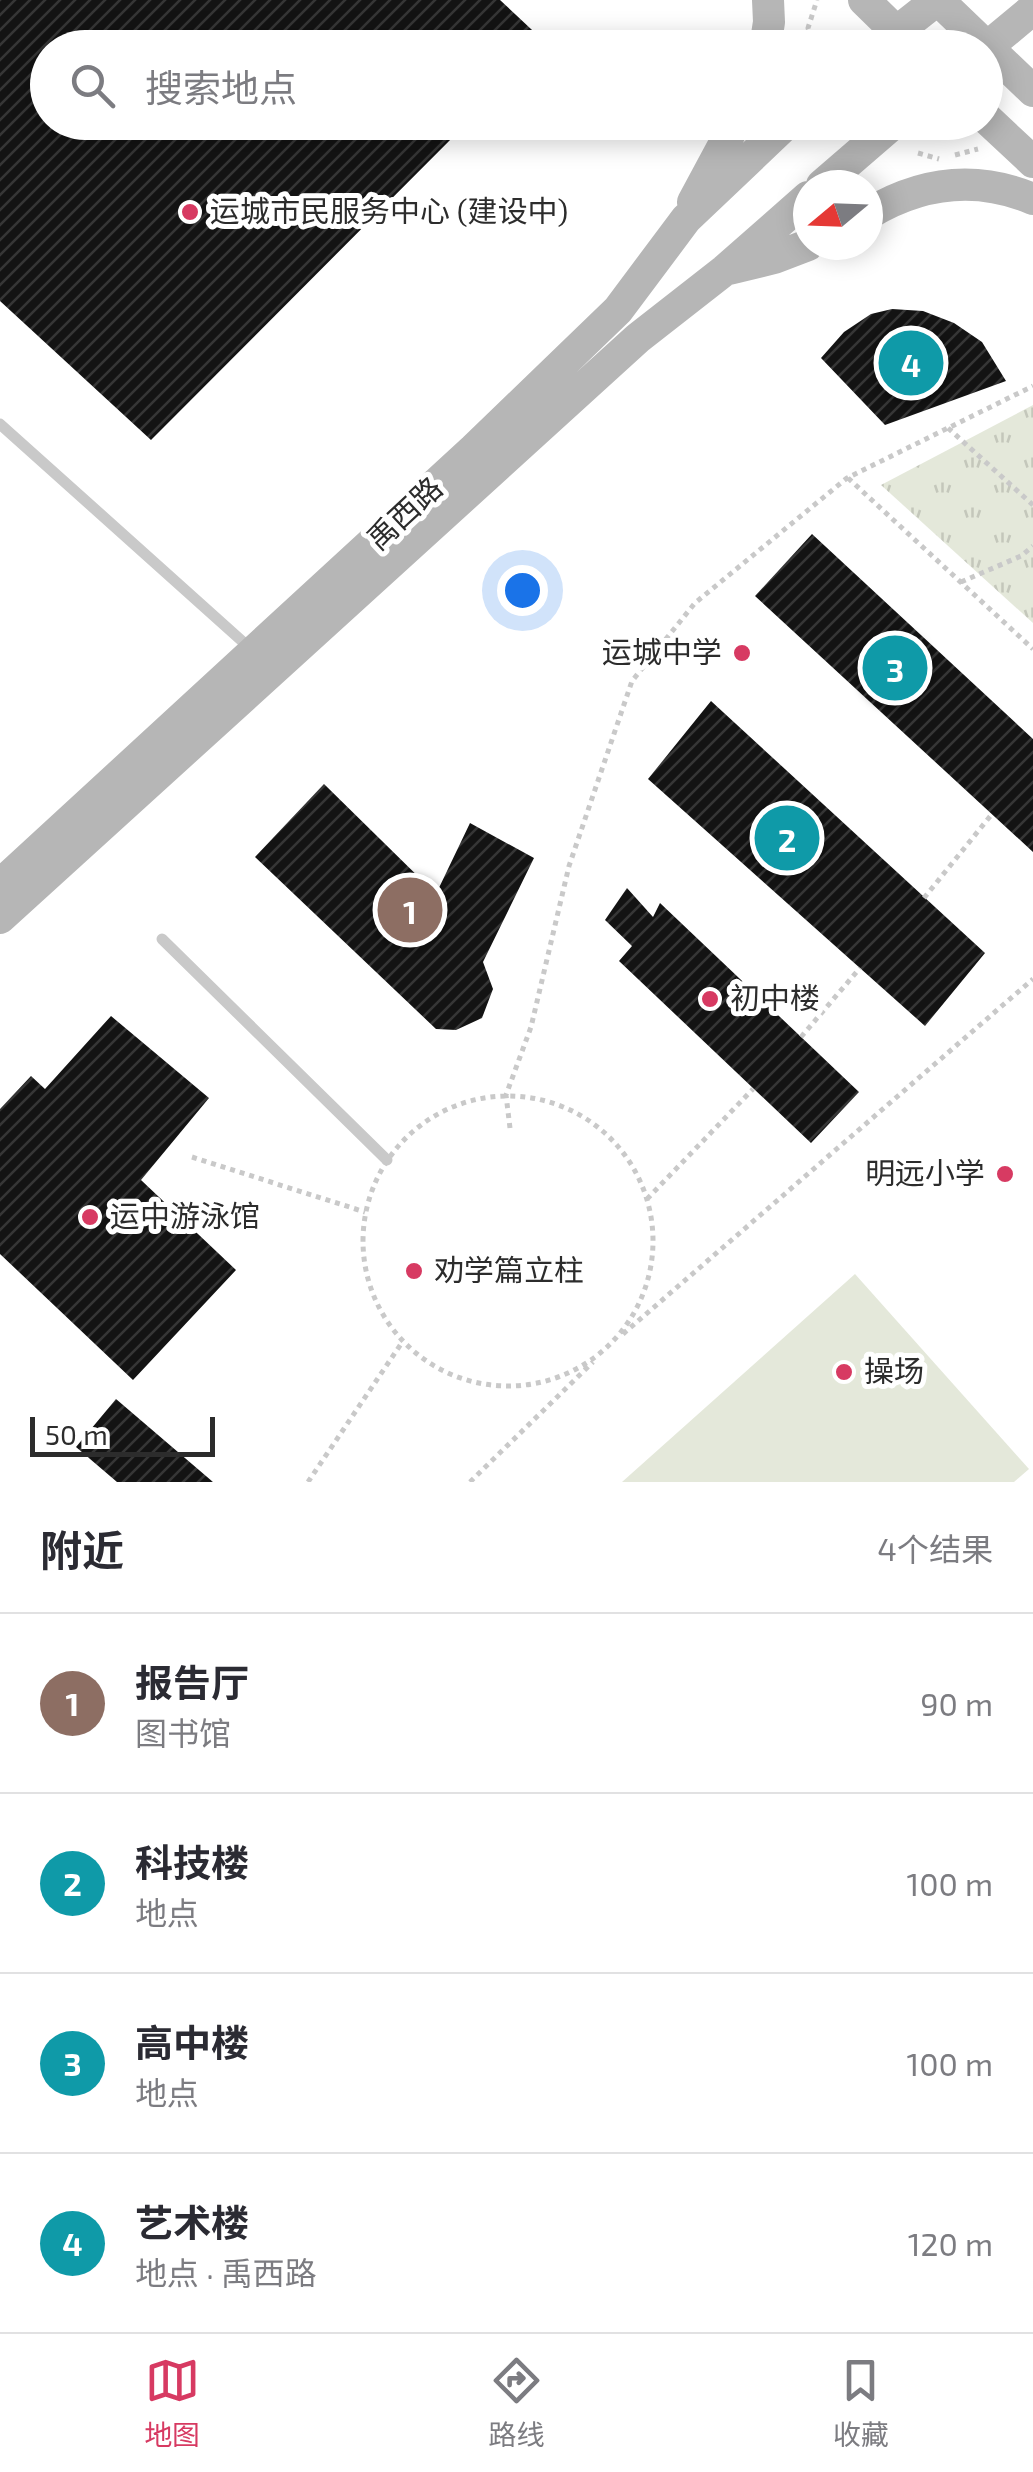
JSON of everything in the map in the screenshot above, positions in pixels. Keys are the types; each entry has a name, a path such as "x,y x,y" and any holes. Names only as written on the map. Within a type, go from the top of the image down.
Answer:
{"main road":[{"path":"768,0 768,30"},
{"path":"864,0 886,30"},
{"path":"907,30 937,0 968,30"},
{"path":"1003,34 1033,9"},
{"path":"1003,64 1033,91"},
{"path":"686,219 725,140"},
{"name":"禹西路","path":"0,885 255,652 618,310 686,219 769,140"},
{"path":"839,170 874,140"},
{"path":"999,140 1033,162"},
{"path":"883,204 922,190 965,183 1004,188 1033,199"},
{"name":"禹西路","path":"0,918 638,338 793,210"},
{"path":"725,270 793,251"}],"lane":[{"path":"0,424 255,652"},
{"path":"162,939 387,1160"}],"path":[{"path":"809,30 818,0"},
{"path":"918,152 941,159 973,140"},
{"path":"510,1128 506,1095 531,1027 569,866 632,681 694,604 848,478 1033,386"},
{"path":"948,428 1033,505"},
{"path":"848,478 1033,649"},
{"path":"961,582 1021,556 1033,546"},
{"path":"924,898 992,814"},
{"path":"801,1037 860,968"},
{"path":"470,1482 612,1342 636,1312 649,1276 653,1238 647,1199 636,1170 617,1145 568,1108 538,1098 506,1095 472,1099 439,1112 410,1133 387,1160 365,1212 362,1247 368,1281 382,1313 402,1341 433,1366 469,1381 508,1387 546,1382 582,1367 612,1342 1033,979"},
{"path":"647,1199 753,1088"},
{"path":"192,1158 365,1212"},
{"path":"308,1482 402,1341"}],"green space":[{"path":"1033,405 1033,623 881,485"},
{"name":"操场","path":"855,1274 1029,1469 1014,1482 622,1482"}],"building":[{"name":"运城市民服务中心 (建设中)","path":"0,0 500,0 532,30 30,30 30,140 450,140 151,440 0,301"},
{"path":"892,309 923,311 954,323 982,342 1006,381 885,425 821,358 844,332 871,314"},
{"path":"812,534 1033,739 1033,852 755,596"},
{"path":"711,701 985,953 925,1026 648,779"},
{"path":"324,784 436,894 470,823 534,858 483,962 493,989 482,1018 456,1030 436,1029 255,857"},
{"name":"初中楼","path":"627,888 653,917 660,903 859,1092 811,1143 619,961 632,946 605,920"},
{"name":"运中游泳馆","path":"111,1016 209,1098 141,1180 236,1270 133,1380 0,1254 0,1109 31,1076 45,1089"},
{"path":"116,1399 213,1482 117,1482 76,1447"}],"place":[{"name":"运城市民服务中心 (建设中)","path":"190,212"},
{"name":"艺术楼","path":"911,363"},
{"name":"运城中学","path":"742,653"},
{"name":"高中楼","path":"895,668"},
{"name":"科技楼","path":"787,838"},
{"name":"报告厅","path":"410,910"},
{"name":"初中楼","path":"710,999"},
{"name":"明远小学","path":"1005,1174"},
{"name":"运中游泳馆","path":"90,1217"},
{"name":"劝学篇立柱","path":"414,1271"},
{"name":"操场","path":"844,1372"}]}
